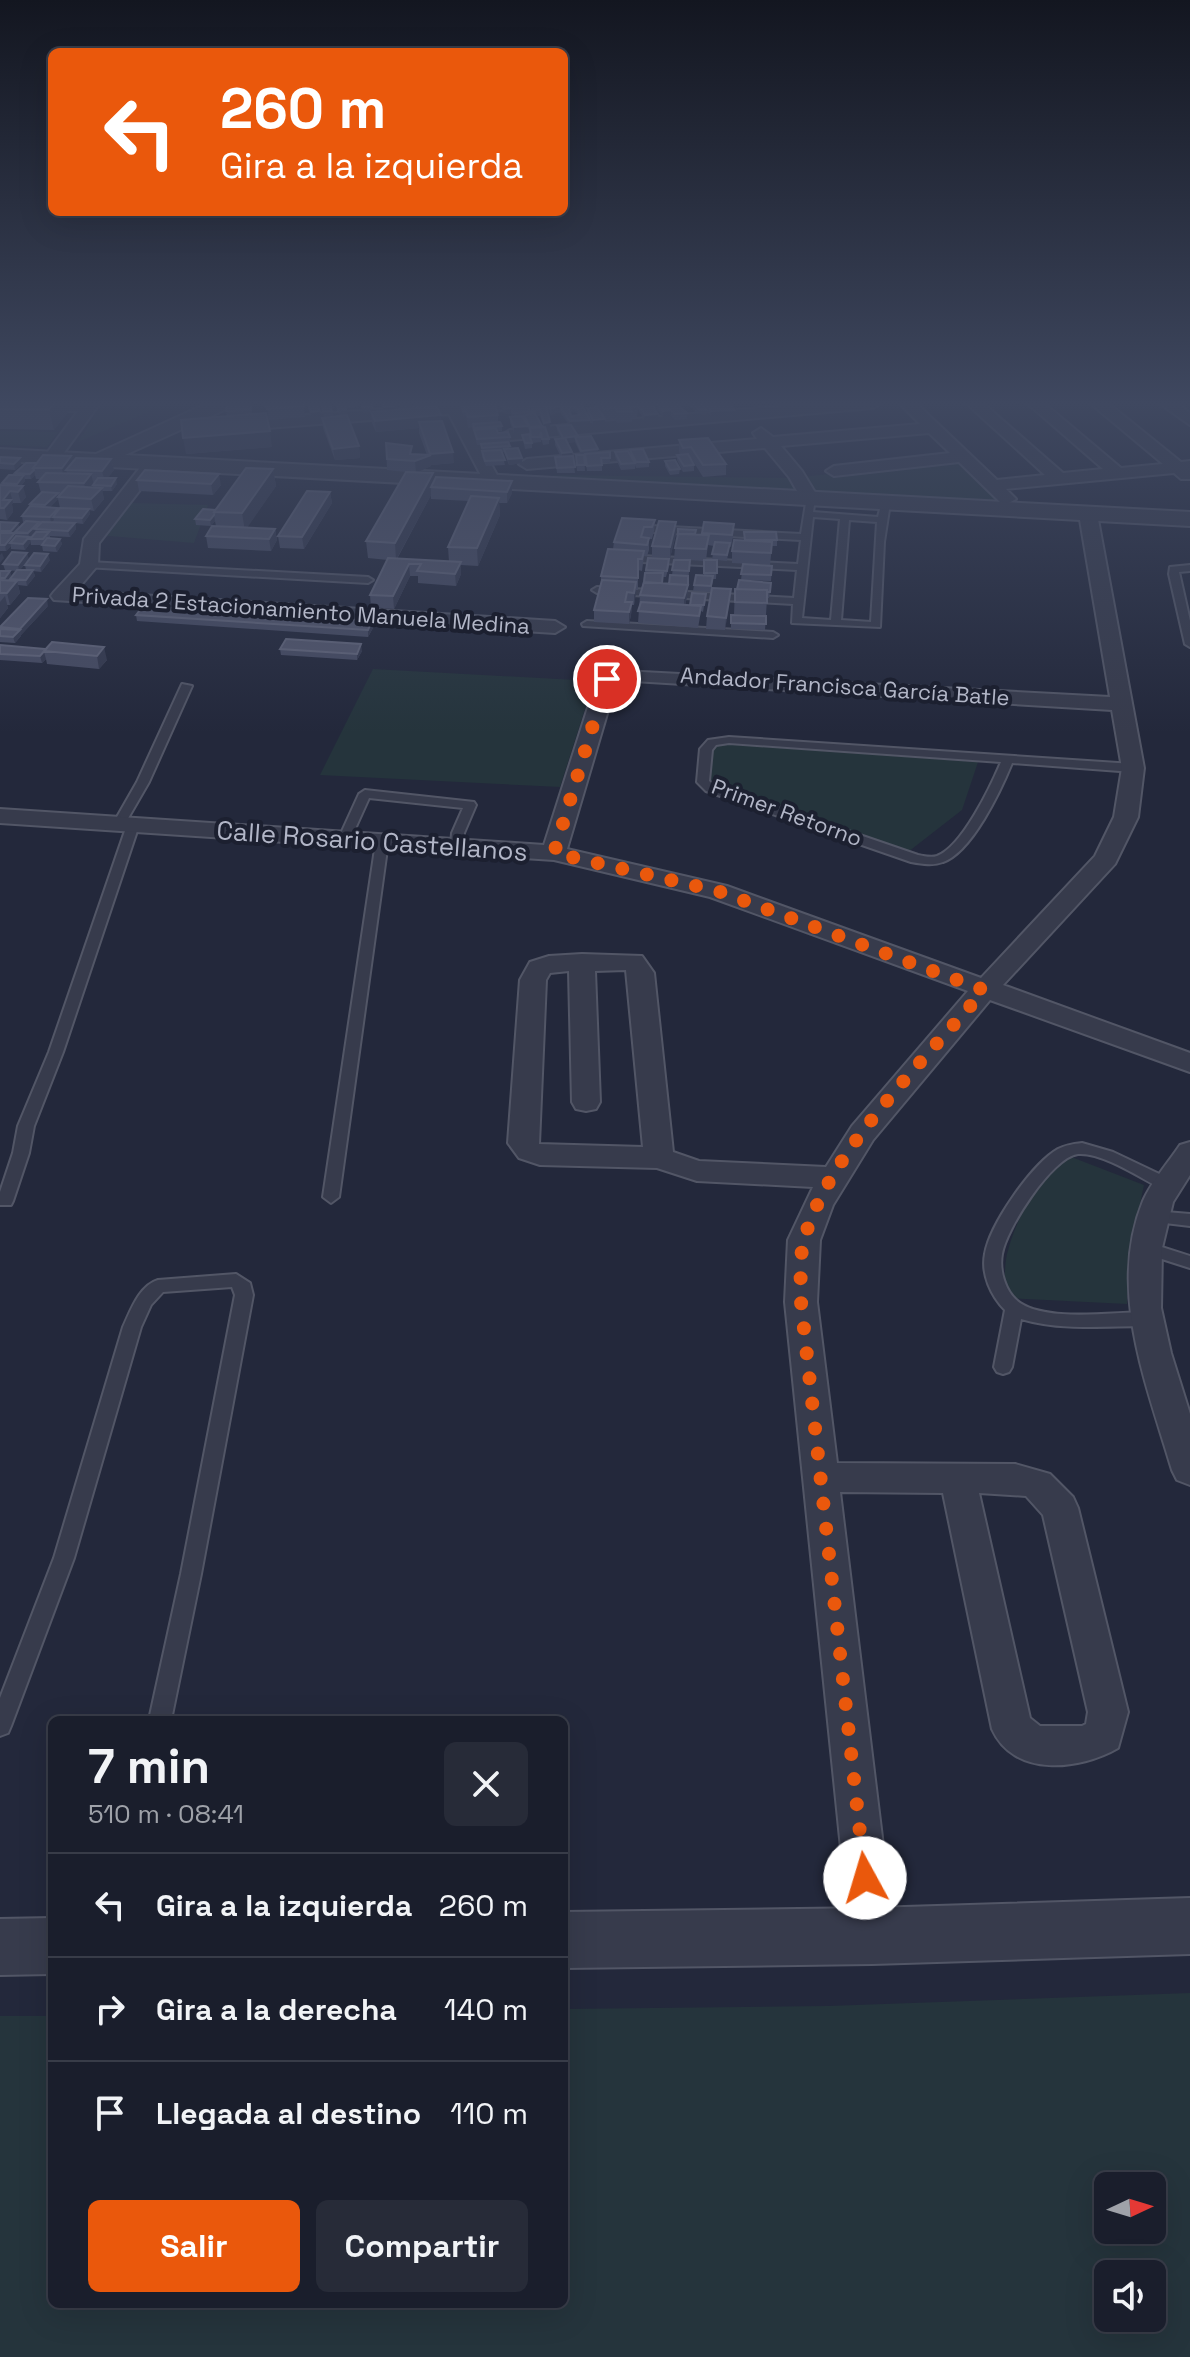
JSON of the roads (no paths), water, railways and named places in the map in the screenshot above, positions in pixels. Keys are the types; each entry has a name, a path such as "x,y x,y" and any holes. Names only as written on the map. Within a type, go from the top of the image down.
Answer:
{"street":[{"name":"Privada 2 Estacionamiento Manuela Medina","path":"114,513 90,543 89,565 61,596 555,627"},
{"path":"1070,513 1190,519"},
{"path":"872,1936 801,1302 802,1252 818,1205 862,1133 984,990 1106,859 1126,817 1133,768 1088,514"},
{"name":"Andador Francisca García Batle","path":"554,853 607,679 612,674 1123,704"},
{"name":"Calle Rosario Castellanos","path":"0,816 554,853 718,891 1190,1063"},
{"path":"582,962 586,1102"},
{"path":"659,1158 641,973 633,962 549,964 539,968 533,980 523,1143 529,1151 540,1155 659,1158 697,1171 833,1178"},
{"path":"1190,1152 1158,1201 1146,1248 1147,1319 1154,1353 1190,1470"},
{"path":"821,1477 958,1478 1015,1479 1037,1484 1060,1508 1108,1712 1104,1735 1086,1745 1033,1745 1012,1729 958,1478"},
{"path":"568,1940 872,1936 1190,1926"},
{"path":"0,1947 48,1946"}],"lane":[{"path":"808,513 796,621 876,625 884,513"},
{"path":"832,513 845,517 871,513"},
{"path":"836,623 845,517"},
{"path":"624,527 805,537"},
{"path":"613,558 802,567"},
{"path":"89,565 368,580"},
{"path":"1190,568 1174,569 1190,644"},
{"path":"597,590 798,601"},
{"path":"587,624 773,635"},
{"path":"5,1201 21,1153 26,1126 56,1052 126,825 186,686"},
{"name":"Primer Retorno","path":"1007,761 998,786 977,818 944,858 932,861 916,859 710,788 703,782 706,749 712,742 729,740 1133,768"},
{"path":"344,840 365,794 470,805 458,833 457,847"},
{"path":"331,1197 382,842"},
{"path":"1147,1319 1040,1318 1014,1308 997,1289 993,1253 1026,1189 1059,1155 1072,1149 1094,1150 1168,1185"},
{"path":"1154,1217 1190,1220"},
{"path":"1146,1248 1190,1262"},
{"path":"0,1726 64,1558 132,1327 144,1301 158,1286 236,1280 244,1287 241,1310 161,1716"},
{"path":"1003,1367 1014,1308"}]}
